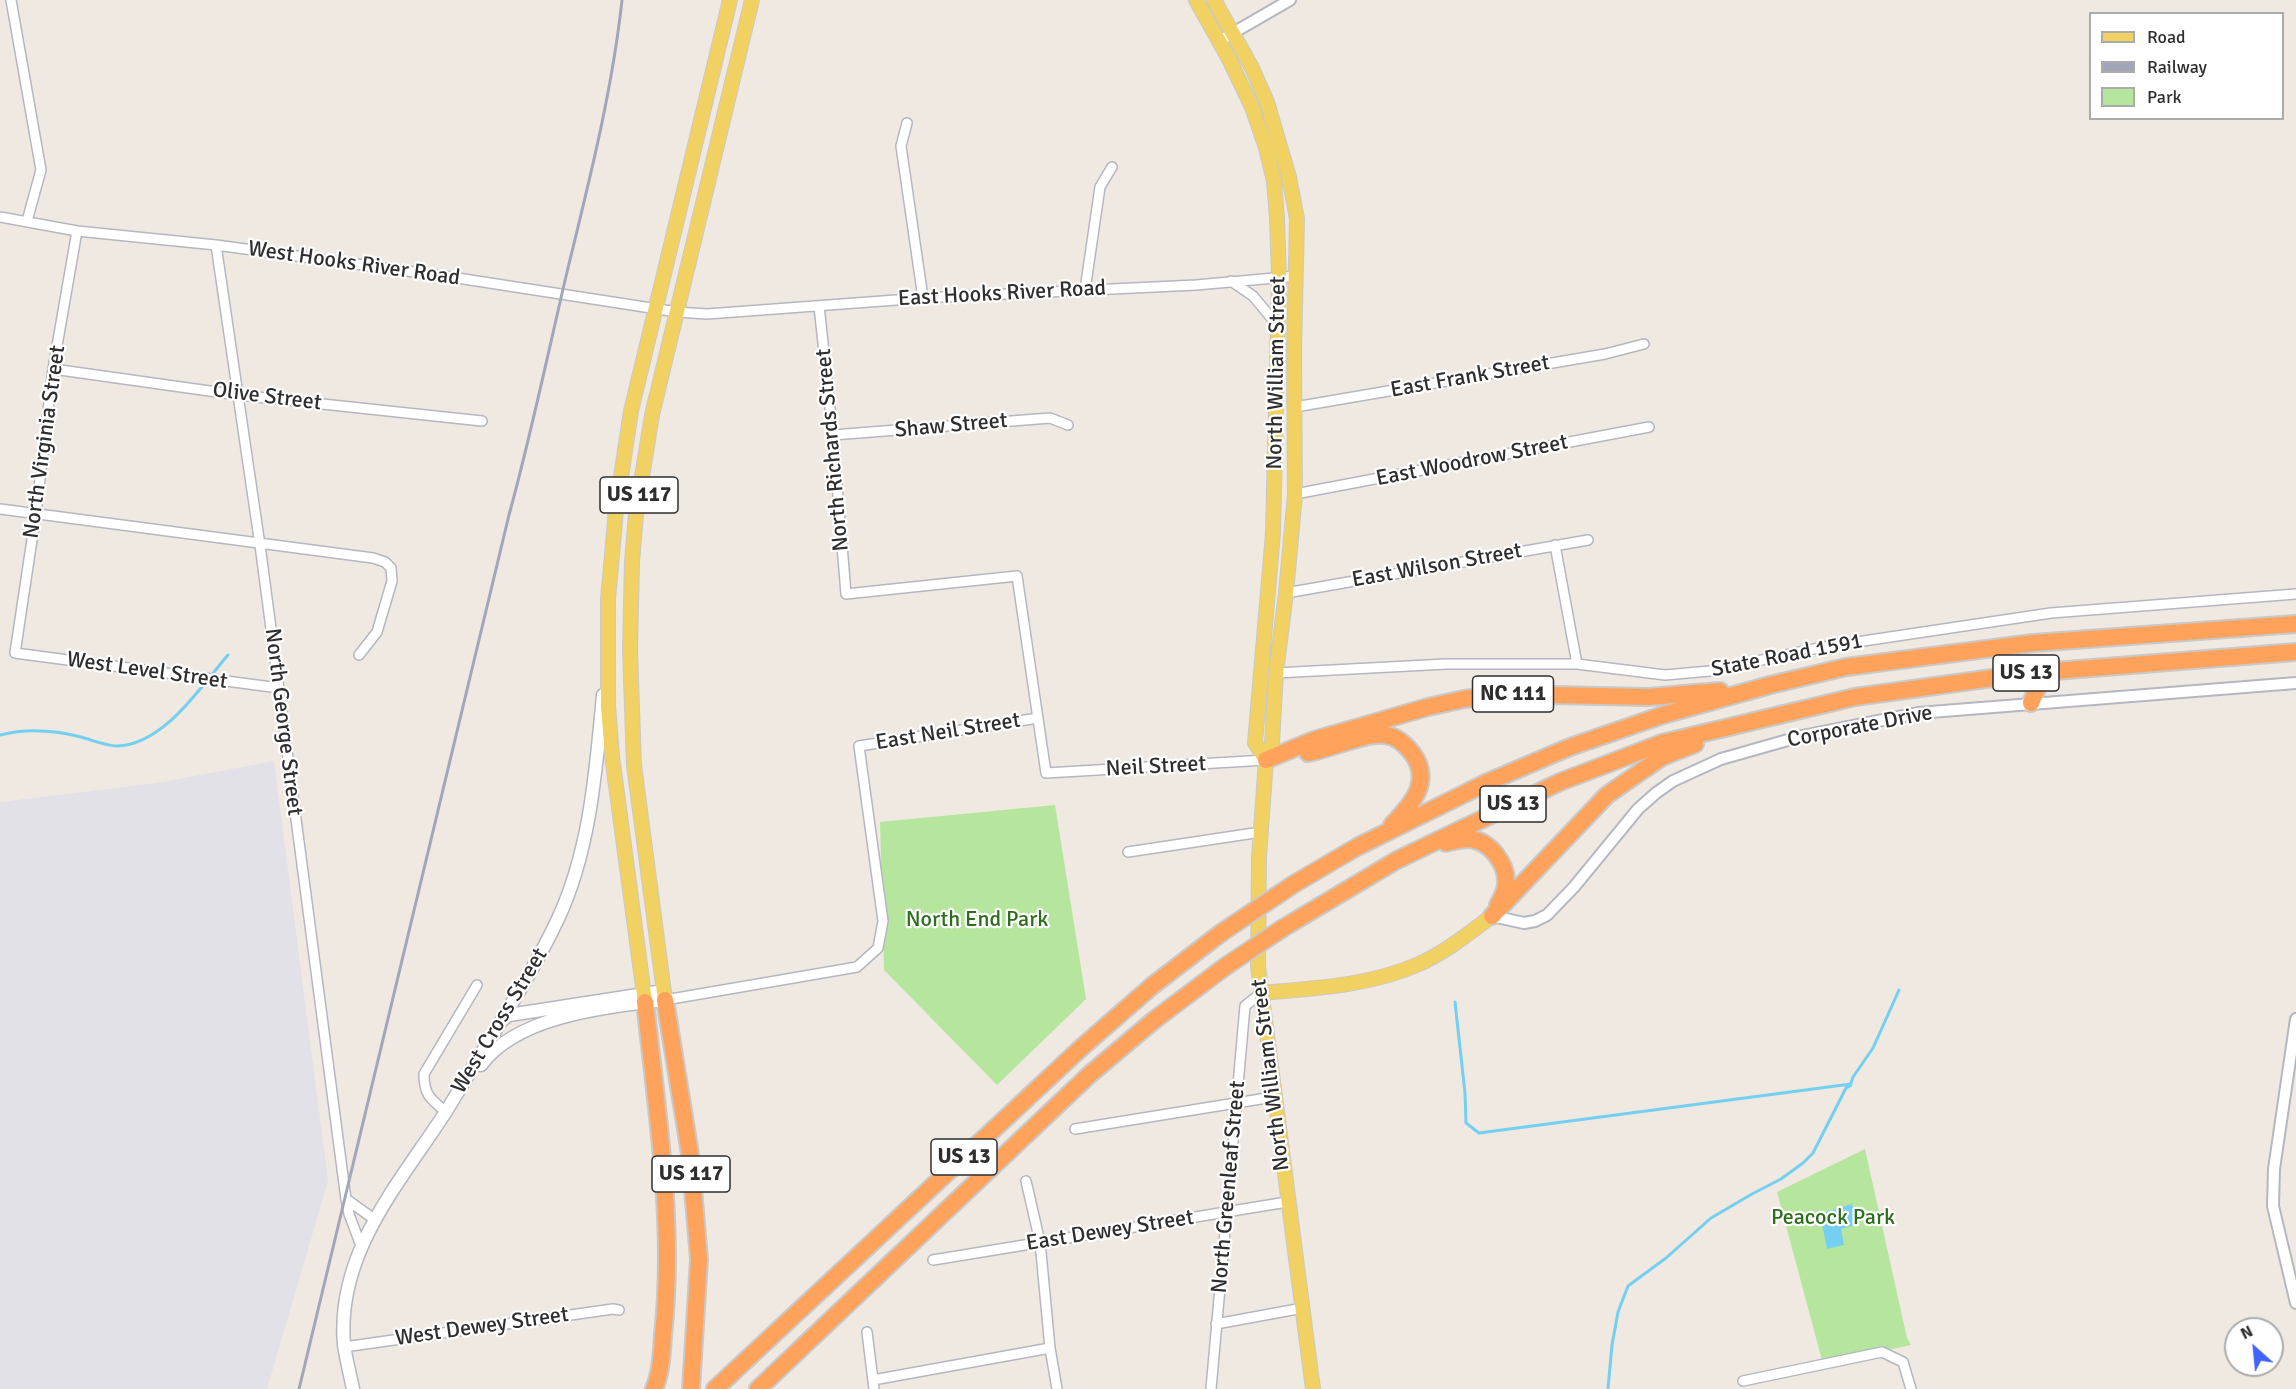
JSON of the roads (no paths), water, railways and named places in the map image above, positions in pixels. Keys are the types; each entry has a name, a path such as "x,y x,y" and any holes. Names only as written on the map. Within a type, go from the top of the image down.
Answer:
{"highway":[{"name":"US 13","path":"715,1389 1081,1048 1152,986 1221,933 1294,884 1357,847 1488,782 1570,747 1663,716 1770,685 1846,667 2033,643 2296,624"},
{"name":"US 13","path":"758,1389 1088,1076 1153,1021 1226,966 1283,928 1397,860 1560,782 1662,743 1855,697 2056,671 2296,652"},
{"path":"2031,703 2040,682 2056,671"},
{"path":"2001,677 2013,680 2024,688 2031,703"},
{"name":"NC 111","path":"1266,760 1314,740 1464,699 1506,694 1648,697 1770,685"},
{"path":"1492,916 1607,795 1662,757 1760,719"},
{"path":"1266,760 1319,751 1374,735 1386,735 1398,739 1408,747 1421,770 1417,792 1409,807 1392,825 1357,847"},
{"path":"1397,860 1457,841 1470,839 1481,843 1491,849 1505,870 1507,884 1504,895 1492,916"},
{"name":"US 117","path":"664,995 690,1154 699,1259 692,1389"},
{"name":"US 117","path":"644,998 662,1160 667,1258 666,1312 654,1389"}],"main road":[{"name":"US 117","path":"644,998 612,756 608,706 608,599 616,510 631,411 730,0"},
{"name":"US 117","path":"664,995 633,741 630,650 632,562 636,514 652,415 752,0"},
{"name":"North William Street","path":"1196,0 1241,82 1266,148 1274,181 1279,278 1273,533 1255,743 1266,760"},
{"name":"North William Street","path":"1214,0 1234,33 1267,102 1277,132 1297,219 1294,351 1295,494 1276,674 1272,743 1266,760 1261,831 1258,966 1313,1389"},
{"path":"616,510 636,514"},
{"name":"West Cross Street","path":"446,1112 559,918 582,847 597,755 608,645"},
{"path":"1261,993 1366,982 1396,973 1454,944 1492,916"},
{"name":"West Cross Street","path":"446,1112 487,1057 513,1038 549,1021 664,995"},
{"path":"501,1021 509,1015 644,998"},
{"path":"353,1389 344,1347 346,1305 351,1277 361,1246 374,1219 446,1112"}],"street":[{"path":"11,0 41,170 27,221"},
{"path":"1220,41 1290,0"},
{"path":"908,123 902,146 923,298"},
{"path":"1084,290 1100,187 1112,167"},
{"name":"West Hooks River Road","path":"0,217 77,231 216,245 677,312 707,314"},
{"name":"North Virginia Street","path":"15,653 36,513 53,369 77,231"},
{"name":"North George Street","path":"216,245 260,544 346,1199 361,1246"},
{"name":"East Hooks River Road","path":"707,314 923,298 1297,276"},
{"path":"1231,281 1253,296 1278,326"},
{"name":"North Richards Street","path":"819,306 833,435 846,594 1017,576 1038,718"},
{"name":"East Frank Street","path":"1296,407 1605,354 1644,344"},
{"name":"Olive Street","path":"53,369 238,394 482,421"},
{"name":"Shaw Street","path":"833,435 1050,418 1068,424"},
{"name":"East Woodrow Street","path":"1295,494 1649,428"},
{"path":"0,509 373,558 386,562 391,568 392,581 377,632 359,655"},
{"name":"East Wilson Street","path":"1286,593 1588,540"},
{"path":"1555,545 1577,664"},
{"name":"State Road 1591","path":"1276,674 1446,664 1577,664 1665,675 1710,671 1823,647 2051,613 2296,594"},
{"name":"West Level Street","path":"15,653 279,688"},
{"name":"Corporate Drive","path":"1492,916 1524,923 1547,915 1574,887 1638,809 1656,793 1680,777 1721,759 1802,736 1918,713 2296,683"},
{"name":"Neil Street","path":"1038,718 1046,773 1266,760"},
{"name":"East Neil Street","path":"859,746 1038,718"},
{"name":"West Cross Street","path":"664,995 698,994 857,967 878,948 883,921 859,746"},
{"path":"1128,852 1261,831"},
{"path":"446,1112 427,1095 424,1074 477,985"},
{"name":"North Greenleaf Street","path":"1211,1389 1245,1006 1261,993"},
{"path":"2296,1019 2274,1168 2273,1206 2296,1303"},
{"path":"1075,1129 1274,1097"},
{"path":"1026,1181 1040,1242 1050,1348 1057,1389"},
{"path":"346,1199 374,1219"},
{"name":"East Dewey Street","path":"933,1260 1287,1202"},
{"path":"1216,1324 1303,1308"},
{"name":"West Dewey Street","path":"344,1347 619,1310"},
{"path":"867,1332 874,1385 1050,1348"},
{"path":"1743,1381 1882,1352 1903,1362 1911,1389"}],"water":[{"path":"1852,1204 1858,1224 1841,1229 1844,1245 1827,1249 1820,1214"}],"waterway":[{"path":"0,735 20,731 51,731 113,746 134,743 150,736 180,712 228,655"},
{"path":"1608,1389 1618,1312 1628,1286 1666,1258 1711,1218 1781,1179 1813,1153 1846,1088 1850,1086 1853,1077 1873,1048 1899,990"},
{"path":"1455,1002 1466,1123 1479,1133 1851,1084"}],"railway":[{"path":"299,1389 591,171 606,103 622,0"}],"park label":[{"name":"North End Park","path":"977,920"},
{"name":"Peacock Park","path":"1833,1218"}]}
